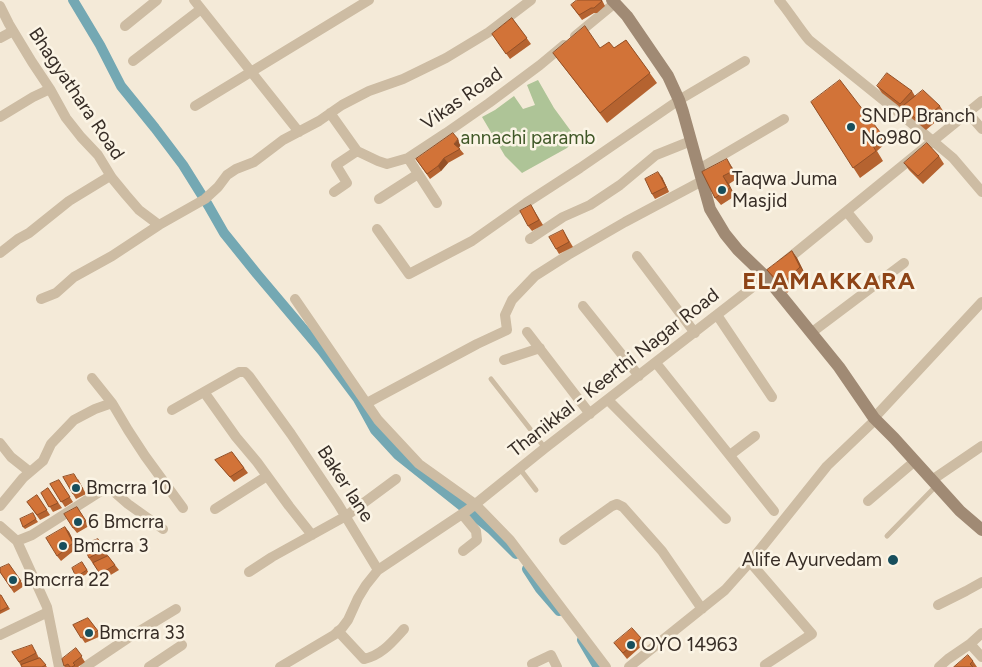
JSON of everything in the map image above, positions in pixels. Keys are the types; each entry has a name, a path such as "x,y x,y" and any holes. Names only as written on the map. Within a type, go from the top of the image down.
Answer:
{"street":[{"path":"125,26 157,0"},
{"path":"194,0 299,132"},
{"path":"195,106 369,0"},
{"path":"41,299 56,293 74,277 205,199 227,175 236,169 254,162 283,140 319,121 369,90 403,79 446,58 489,32 531,0"},
{"path":"779,0 809,40 953,158 982,192"},
{"path":"614,2 668,76 679,100 710,209 725,234 738,250 766,277 839,367 874,418 960,512 982,530"},
{"name":"Vikas Road","path":"357,151 387,164 408,158 526,76 614,2"},
{"name":"Bhagyathara Road","path":"0,6 66,118 98,155 110,176 139,210 159,225"},
{"path":"133,61 202,9"},
{"path":"0,38 13,31"},
{"path":"377,229 409,274 472,241 679,100 745,61"},
{"path":"0,117 50,89"},
{"name":"Thanikkal - Keerthi Nagar Road","path":"378,570 452,521 717,316 982,101"},
{"path":"330,113 357,151 336,165 346,183 334,192"},
{"path":"968,113 982,129"},
{"path":"367,403 507,330 504,315 512,300 535,276 700,175 784,119"},
{"path":"530,239 563,217 590,205 656,155 691,141"},
{"path":"408,158 437,202"},
{"path":"379,198 418,174"},
{"path":"0,253 29,233 68,201 110,176"},
{"path":"847,212 868,238"},
{"path":"637,256 695,333"},
{"path":"811,333 904,263"},
{"path":"295,299 378,420 420,464 468,509 510,540 606,667"},
{"path":"629,667 724,590 750,562 827,466 872,423 874,418 982,302"},
{"path":"584,306 639,376"},
{"path":"717,316 772,397"},
{"path":"527,332 590,414"},
{"path":"504,360 540,348"},
{"path":"656,363 774,511"},
{"name":"Baker lane","path":"172,410 240,372 245,372 291,434 346,516 378,570"},
{"path":"92,378 112,403 137,443 183,508"},
{"path":"204,392 236,437 312,535"},
{"path":"608,400 726,519"},
{"path":"0,506 23,478 43,461 51,444 74,420 112,403"},
{"path":"730,455 755,436"},
{"path":"0,443 12,457 30,472"},
{"path":"934,482 982,446"},
{"path":"868,501 915,461"},
{"path":"215,509 268,476"},
{"path":"249,572 346,516 396,479"},
{"path":"17,541 32,535 101,491 112,490 128,504 164,529"},
{"path":"564,540 612,506 618,504 623,507 662,551 702,609"},
{"path":"463,551 477,540 476,530 468,509"},
{"path":"0,526 17,541 47,607 59,667"},
{"path":"750,562 812,634 765,665 766,667"},
{"path":"280,667 338,631 348,620 362,592 378,570"},
{"path":"938,604 966,592 982,582"},
{"path":"85,667 176,609"},
{"path":"0,635 48,612"},
{"path":"338,631 364,659 384,650 404,630"},
{"path":"939,667 982,633"},
{"path":"970,644 982,657"},
{"path":"148,667 182,645"},
{"path":"532,664 551,655 558,667"}],"lane":[{"path":"491,379 545,448"},
{"path":"519,468 536,490"},
{"path":"887,536 934,482"}],"green space":[{"name":"annachi paramb","path":"538,80 554,108 576,138 567,148 522,173 505,156 482,117 514,96 523,109 535,105 527,85"}],"building":[{"path":"577,0 602,1 594,8 579,15 571,5"},
{"path":"512,18 527,38 506,54 492,34"},
{"path":"585,26 600,48 609,42 614,48 626,40 650,73 600,113 553,53"},
{"path":"887,73 912,91 900,104 877,86"},
{"name":"SNDP Branch No980","path":"840,80 880,132 870,141 876,151 853,168 811,102"},
{"path":"923,90 940,106 920,122 902,107"},
{"path":"453,133 458,139 454,144 460,149 444,158 438,166 427,174 416,159"},
{"path":"927,143 939,156 918,176 904,163"},
{"path":"727,159 733,171 723,176 730,188 715,198 702,172"},
{"path":"658,172 666,187 652,194 645,179"},
{"path":"531,205 539,220 528,226 520,211"},
{"path":"563,230 569,242 556,249 549,237"},
{"path":"792,251 800,267 781,285 767,270"},
{"path":"232,452 244,468 230,477 215,460"},
{"name":"Bmcrra 10","path":"74,474 83,489 73,494 63,477"},
{"path":"59,480 70,497 61,502 50,484"},
{"path":"48,488 58,503 49,507 41,493"},
{"path":"37,495 47,510 37,515 27,502"},
{"path":"77,507 86,521 73,528 64,514"},
{"path":"33,513 36,519 23,527 20,519"},
{"name":"Bmcrra 3","path":"65,527 73,543 57,556 46,538"},
{"path":"98,539 103,550 89,558 83,545"},
{"path":"108,556 115,565 100,574 93,563"},
{"path":"82,562 87,570 76,577 72,568"},
{"name":"Bmcrra 22","path":"9,564 21,581 11,588 0,572 0,568"},
{"path":"0,595 8,607 0,611"},
{"name":"Bmcrra 33","path":"88,618 98,631 81,638 73,625"},
{"path":"632,628 641,638 623,653 614,643"},
{"path":"32,645 36,653 19,662 12,652"},
{"path":"76,648 82,656 73,663 75,665 72,667 68,664 64,666 62,659"},
{"path":"968,655 973,661 970,664 973,667 954,667"},
{"path":"40,658 46,665 42,667 22,667 21,665"}],"waterway":[{"path":"73,0 100,45 121,86 183,165 224,233 322,351 358,399 375,430 398,455 491,529 516,554"},
{"path":"527,569 540,589 559,611"},
{"path":"582,640 598,667"}],"place":[{"name":"SNDP Branch No980","path":"851,127"},
{"name":"Taqwa Juma Masjid","path":"722,190"},
{"name":"Bmcrra 10","path":"76,488"},
{"name":"6 Bmcrra","path":"78,522"},
{"name":"Bmcrra 3","path":"63,546"},
{"name":"Alife Ayurvedam","path":"893,560"},
{"name":"Bmcrra 22","path":"13,580"},
{"name":"Bmcrra 33","path":"89,633"},
{"name":"OYO 14963","path":"631,645"}],"district":[{"name":"ELAMAKKARA","path":"829,282"}]}
